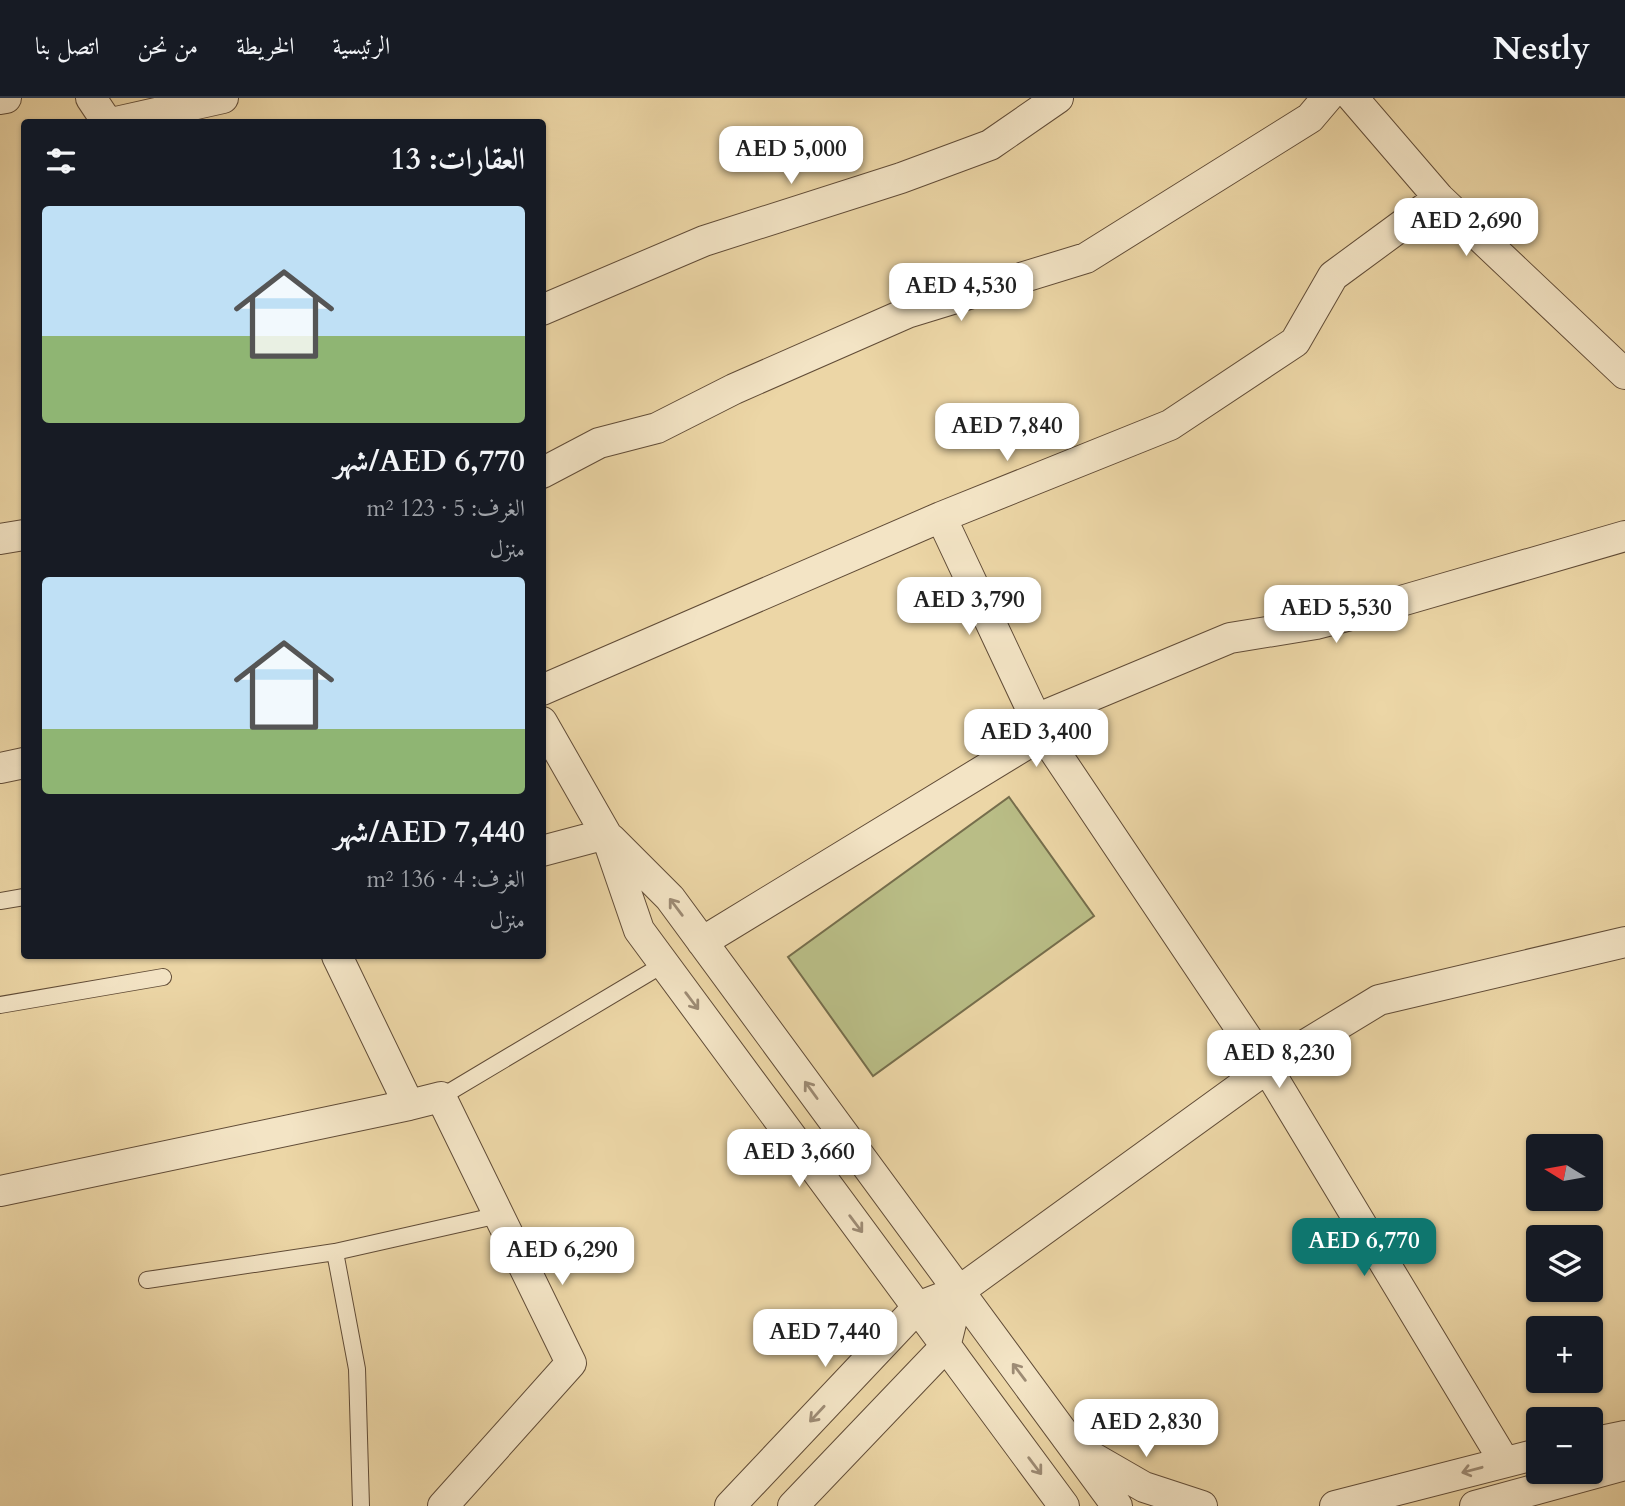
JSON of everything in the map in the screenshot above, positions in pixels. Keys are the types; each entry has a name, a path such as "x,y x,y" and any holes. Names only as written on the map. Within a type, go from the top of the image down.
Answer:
{"street":[{"path":"0,99 6,98"},
{"path":"91,98 105,119"},
{"path":"129,119 223,98"},
{"path":"546,308 704,241 901,178 990,145 1058,98"},
{"path":"546,472 598,443 657,428 734,389 907,313 1086,258 1310,118 1327,98"},
{"path":"1353,98 1439,198 1625,374"},
{"path":"546,688 941,517 1170,425 1295,342 1333,276 1439,198"},
{"path":"941,517 1040,727 1266,1068 1504,1461"},
{"path":"0,539 21,536"},
{"path":"702,942 1040,727 1230,638 1343,617 1625,536"},
{"path":"546,729 606,834 639,930 1064,1506"},
{"path":"0,768 21,764"},
{"path":"546,850 606,834"},
{"path":"606,834 670,898 1077,1448 1117,1506"},
{"path":"730,1506 918,1307 959,1291 1266,1068 1379,1000 1625,942"},
{"path":"338,959 409,1105"},
{"path":"0,1191 441,1097 571,1363 443,1506"},
{"path":"793,1506 945,1347 959,1291"},
{"path":"1603,1441 1625,1436"},
{"path":"1077,1448 1144,1488 1202,1506"},
{"path":"1335,1506 1526,1456"},
{"path":"1475,1506 1625,1465"}],"lane":[{"path":"0,901 21,898"},
{"path":"441,1097 664,964"},
{"path":"0,1004 163,976"},
{"path":"147,1280 335,1252 499,1215"},
{"path":"335,1252 357,1369 361,1506"}],"green space":[{"path":"1009,797 1094,916 873,1076 788,957"}]}
